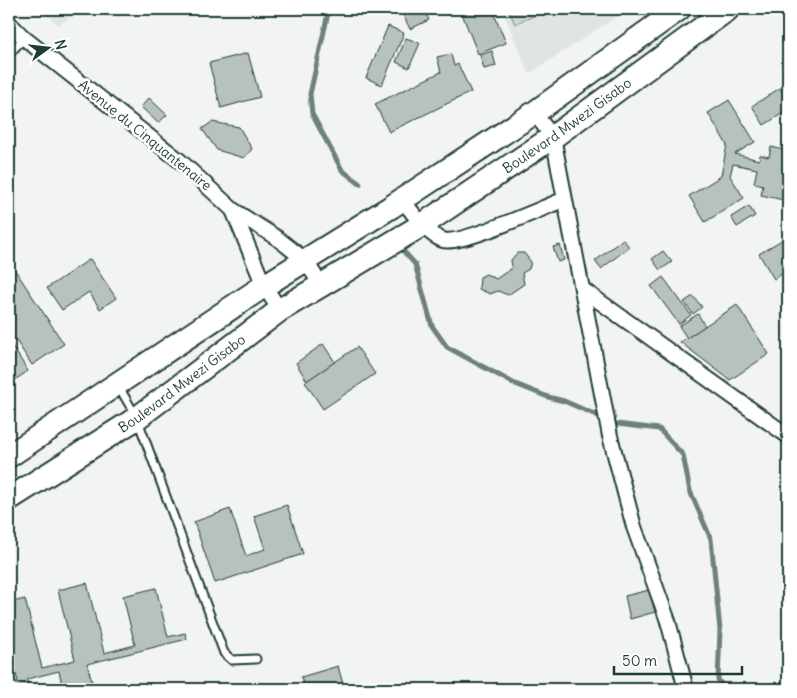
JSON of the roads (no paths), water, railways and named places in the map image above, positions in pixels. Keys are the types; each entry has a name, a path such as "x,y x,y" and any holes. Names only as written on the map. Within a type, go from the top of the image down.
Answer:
{"main road":[{"name":"Boulevard Mwezi Gisabo","path":"305,260 534,113 679,9"},
{"name":"Boulevard Mwezi Gisabo","path":"9,498 137,418 280,310 412,230 553,137 728,9"},
{"path":"9,456 305,260"}],"street":[{"name":"Avenue du Cinquantenaire","path":"9,23 24,38 180,161 233,210"},
{"path":"534,113 553,137 563,200 582,289 599,388 625,496 671,631 686,689"},
{"path":"396,203 412,230 444,240 456,241 563,200"},
{"path":"233,210 277,238 305,260 321,285"},
{"path":"233,210 264,286 280,310"},
{"path":"582,289 788,436"}],"lane":[{"path":"9,54 24,38"},
{"path":"117,384 137,418 224,653 232,660 256,659"}],"waterway":[{"path":"329,9 310,94 312,114 342,170 360,184"},
{"path":"398,245 415,264 432,326 447,347 513,383 548,397 564,401 617,424 659,429 683,455 690,491 711,539 720,630 718,680 725,689"}]}
